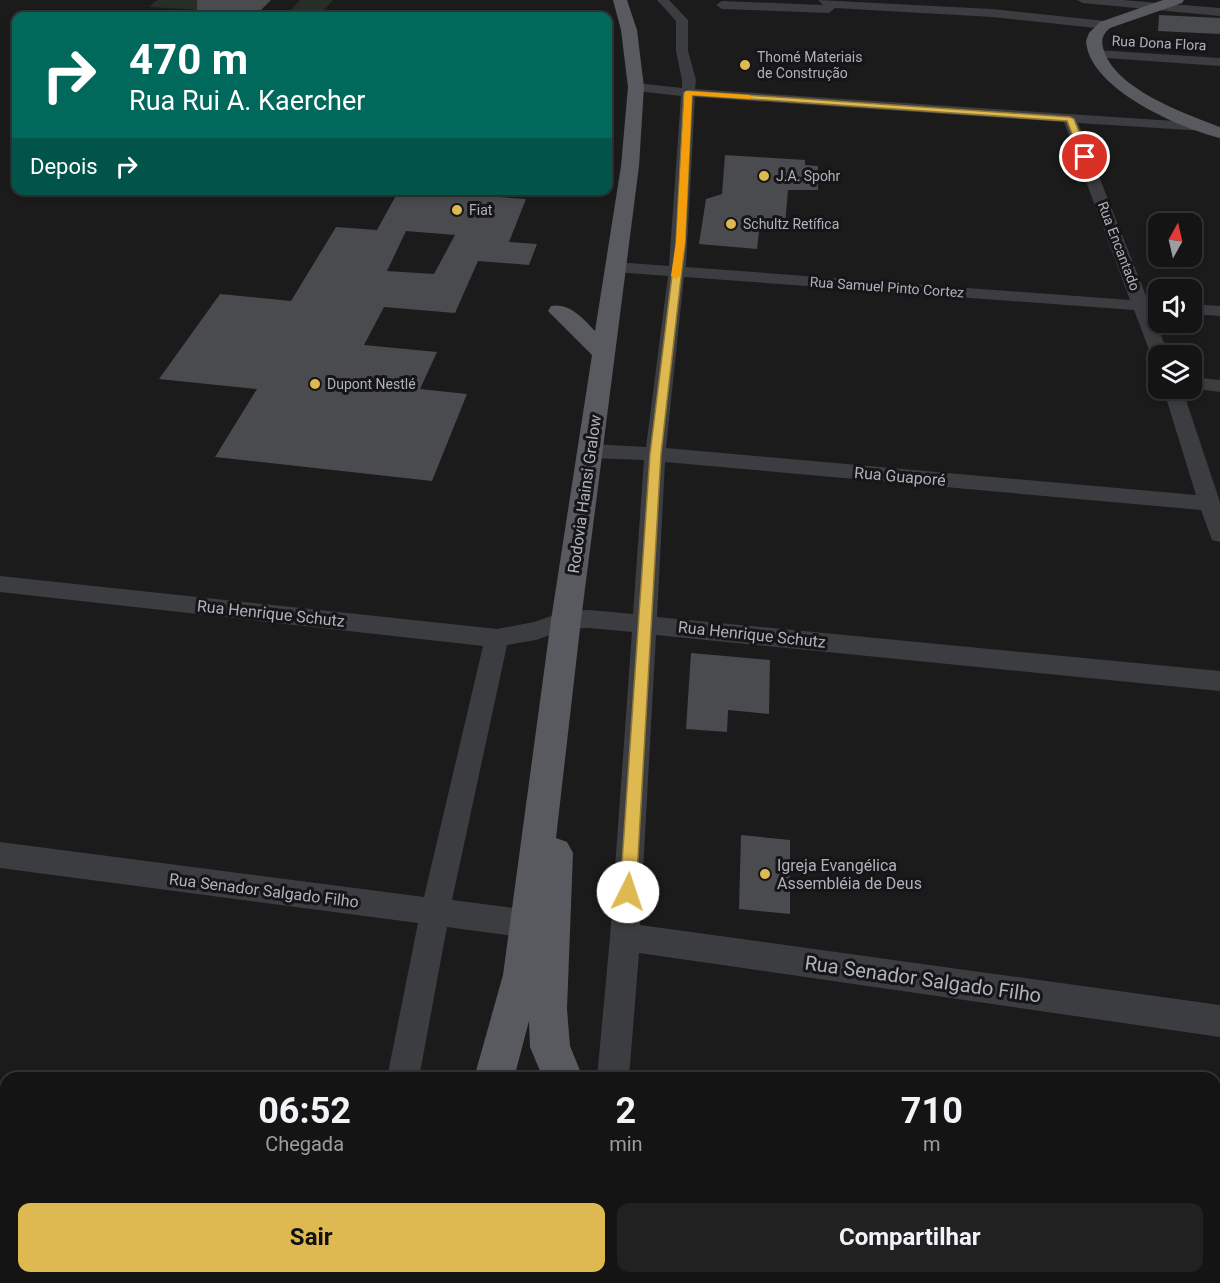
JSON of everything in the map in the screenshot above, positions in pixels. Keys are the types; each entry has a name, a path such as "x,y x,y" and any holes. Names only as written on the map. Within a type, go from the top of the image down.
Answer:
{"main road":[{"name":"Rodovia Hainsi Gralow","path":"510,1072 566,620 633,143 636,87 631,38 620,0"},
{"path":"1170,3 1105,25 1096,34 1094,42 1096,54 1117,80 1130,90 1172,113 1213,130"},
{"path":"559,311 579,327 602,352"},
{"path":"548,772 556,817 548,1009 550,1047 560,1072"},
{"name":"Rodovia Hainsi Gralow","path":"497,1072 519,988"}],"street":[{"path":"614,1072 625,937 656,454 680,243 689,80 682,51 682,20 663,0"},
{"path":"1083,0 1170,3 1220,12"},
{"path":"722,5 829,9 826,2 992,13 1105,25"},
{"name":"Rua Dona Flora","path":"1096,54 1220,62"},
{"path":"636,87 688,93 1213,130"},
{"name":"Rua Encantado","path":"1070,119 1148,302"},
{"name":"Rua Samuel Pinto Cortez","path":"615,267 1148,307"},
{"path":"1202,310 1220,311"},
{"path":"1202,384 1220,386"},
{"path":"1176,399 1220,534"},
{"name":"Rua Guaporé","path":"590,451 656,454 1209,503"},
{"name":"Rua Henrique Schutz","path":"0,584 497,638 536,631 566,620 645,623 1220,681"},
{"path":"404,1072 435,912 497,638"},
{"name":"Rua Senador Salgado Filho","path":"0,855 529,924"},
{"name":"Rua Senador Salgado Filho","path":"625,937 1220,1021"}],"shaded area":[{"path":"157,0 228,0 218,11 149,7"},
{"path":"300,0 333,0 322,12 291,10"}],"building":[{"path":"197,0 271,0 259,12 197,12"},
{"path":"1159,15 1220,18 1220,34 1158,31"},
{"path":"725,155 805,160 805,165 818,166 818,190 788,190 785,225 760,223 757,249 699,244 706,199 722,194"},
{"name":"Dupont Nestlé","path":"396,195 470,195 526,199 509,242 537,244 529,265 478,261 455,313 384,307 364,345 437,352 420,389 467,394 432,481 215,457 257,389 159,379 220,294 291,301 336,227 377,230","holes":["406,231 455,235 434,274 387,271"]},
{"path":"691,653 770,660 769,714 728,710 727,732 686,729"},
{"name":"Igreja Evangélica Assembléia de Deus","path":"741,835 790,840 790,914 739,909"}],"slow traffic":[{"path":"676,276 680,243 688,93 749,97"}],"place":[{"name":"Thomé Materiais de Construção","path":"745,65"},
{"name":"J.A. Spohr","path":"764,176"},
{"name":"Fiat","path":"457,210"},
{"name":"Schultz Retífica","path":"731,224"},
{"name":"Dupont Nestlé","path":"315,384"},
{"name":"Igreja Evangélica Assembléia de Deus","path":"765,874"}],"route":[{"path":"628,892 656,454 680,243 688,93 1070,119 1085,157"}]}
